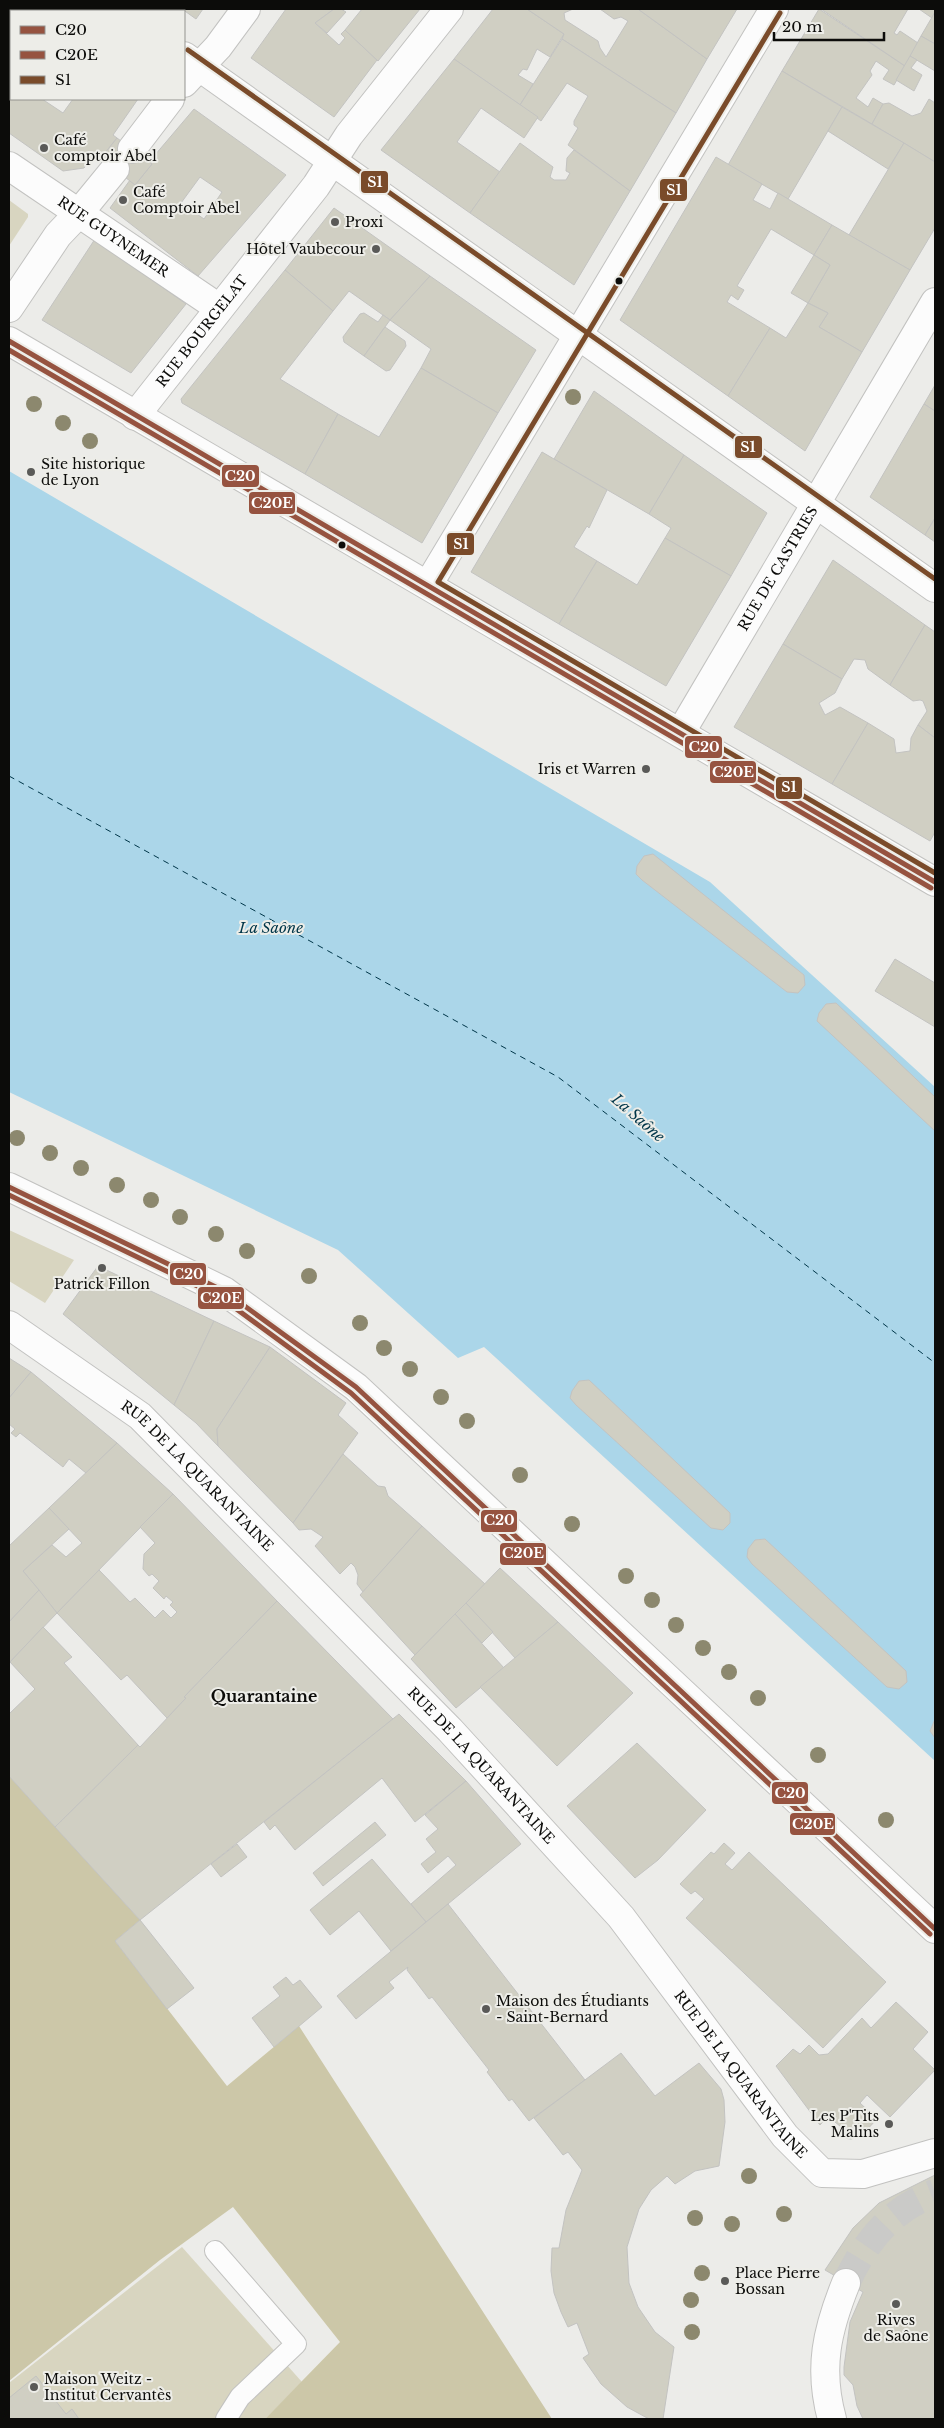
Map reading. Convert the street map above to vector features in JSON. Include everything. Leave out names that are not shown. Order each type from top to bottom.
[{"type":"main road","points":[[246,9],[218,47],[189,68],[332,162],[935,588]]},
{"type":"main road","name":"RUE BOURGELAT","points":[[135,416],[316,186],[349,135],[449,9]]},
{"type":"main road","points":[[428,585],[774,9]]},
{"type":"main road","points":[[9,308],[58,235],[79,213],[169,100]]},
{"type":"main road","name":"RUE GUYNEMER","points":[[9,166],[219,308]]},
{"type":"main road","name":"RUE DE CASTRIES","points":[[681,732],[935,302]]},
{"type":"main road","points":[[9,341],[935,882]]},
{"type":"main road","points":[[9,1188],[224,1291],[356,1387],[935,1929]]},
{"type":"main road","name":"RUE DE LA QUARANTAINE","points":[[9,1325],[140,1416],[450,1730],[622,1917],[785,2136],[822,2173],[863,2174],[935,2152]]},
{"type":"main road","points":[[832,2419],[826,2379],[826,2341],[834,2313],[846,2283]]},
{"type":"lane","points":[[215,2251],[296,2344],[240,2397],[226,2419]]},
{"type":"shaded area","points":[[9,200],[28,214],[28,217],[9,246]]},
{"type":"shaded area","points":[[9,1230],[74,1260],[45,1303],[9,1281]]},
{"type":"shaded area","points":[[9,1776],[140,1920],[115,1941],[227,2086],[299,2026],[552,2419],[265,2419],[340,2342],[233,2207],[160,2260],[9,2381]]},
{"type":"shaded area","points":[[182,2247],[302,2382],[265,2419],[9,2419],[9,2383]]},
{"type":"water","name":"La Saône","points":[[9,471],[710,882],[935,1087],[935,1761],[484,1347],[458,1358],[338,1250],[9,1092]]},
{"type":"building","points":[[9,9],[54,10],[10,10],[9,72]]},
{"type":"building","points":[[182,9],[203,9],[196,19]]},
{"type":"building","points":[[286,9],[334,9],[315,23],[339,45],[345,38],[341,34],[345,30],[377,60],[334,117],[251,58]]},
{"type":"building","points":[[334,9],[341,9],[346,12],[327,33],[315,23]]},
{"type":"building","points":[[362,9],[420,9],[378,61],[345,30]]},
{"type":"building","points":[[493,9],[527,9],[564,34],[550,57],[537,49],[527,70],[523,69],[518,75],[533,84],[520,105],[454,59]]},
{"type":"building","points":[[527,9],[573,9],[564,13],[565,20],[598,41],[606,57],[628,21],[621,17],[614,19],[600,9],[638,9],[707,59],[676,113],[562,39],[564,34]]},
{"type":"building","points":[[638,9],[737,9],[707,59]]},
{"type":"building","points":[[819,9],[905,66],[894,85],[883,79],[889,70],[876,61],[870,71],[872,75],[856,98],[868,107],[873,98],[883,104],[872,124],[782,71]]},
{"type":"building","points":[[821,9],[908,9],[894,33],[897,35],[900,31],[918,43],[905,66]]},
{"type":"building","points":[[919,9],[935,9],[935,12],[932,18]]},
{"type":"building","points":[[935,12],[935,44],[921,36]]},
{"type":"building","points":[[921,36],[935,44],[935,71],[910,56]]},
{"type":"building","points":[[562,39],[676,113],[630,191],[568,145],[578,128],[574,125],[574,121],[588,96],[567,83],[541,121],[520,105]]},
{"type":"building","points":[[910,56],[917,60],[911,68],[922,75],[914,91],[896,80]]},
{"type":"building","points":[[454,59],[538,117],[524,138],[481,108],[457,142],[500,172],[470,213],[381,150]]},
{"type":"building","points":[[782,71],[842,107],[788,199],[728,165]]},
{"type":"building","points":[[10,76],[10,100],[44,100],[63,113],[72,100],[137,100],[113,135],[117,138],[101,158],[97,154],[84,168],[63,171],[9,133]]},
{"type":"building","points":[[929,99],[935,103],[935,162],[872,124],[883,104],[889,103],[912,116],[921,113]]},
{"type":"building","points":[[842,107],[904,143],[888,169],[828,131]]},
{"type":"building","points":[[194,109],[286,175],[198,276],[110,208],[130,180],[135,185],[152,164],[149,162]],"holes":[[[200,177],[222,192],[204,219],[181,203]]]},
{"type":"building","points":[[117,138],[152,164],[135,185],[101,158]]},
{"type":"building","points":[[520,143],[553,167],[550,177],[554,180],[566,180],[570,173],[566,171],[567,158],[574,150],[630,191],[574,285],[470,213]]},
{"type":"building","points":[[904,143],[935,162],[935,228],[910,270],[849,235]]},
{"type":"building","points":[[716,157],[762,184],[753,200],[770,209],[778,193],[832,225],[814,255],[771,229],[737,286],[744,290],[738,300],[731,295],[727,302],[770,328],[728,396],[620,320]]},
{"type":"building","points":[[334,208],[430,276],[390,320],[349,291],[333,311],[285,270]]},
{"type":"building","points":[[832,225],[910,270],[862,352],[819,327],[828,313],[808,303],[830,265],[814,255]]},
{"type":"building","points":[[95,239],[186,304],[131,373],[42,320]]},
{"type":"building","points":[[814,255],[830,265],[808,303],[791,293]]},
{"type":"building","points":[[285,270],[333,311],[280,379],[338,414],[305,474],[182,403],[181,399]]},
{"type":"building","points":[[430,276],[536,350],[498,413],[421,368],[431,349],[390,320]]},
{"type":"building","points":[[808,303],[828,313],[819,327],[862,352],[805,451],[728,396],[770,328],[786,338]]},
{"type":"building","points":[[364,313],[378,322],[383,315],[390,320],[364,356],[344,342],[343,337],[360,314]]},
{"type":"building","points":[[385,327],[405,341],[406,346],[390,370],[386,371],[364,356]]},
{"type":"building","points":[[421,368],[498,413],[422,543],[305,474],[338,414],[379,437]]},
{"type":"building","points":[[935,385],[935,411],[924,404]]},
{"type":"building","points":[[594,391],[684,455],[649,514],[554,459]]},
{"type":"building","points":[[924,404],[935,411],[935,518],[925,535],[870,497]]},
{"type":"building","points":[[542,452],[607,490],[589,528],[587,526],[574,547],[597,561],[559,624],[471,572]]},
{"type":"building","points":[[684,455],[767,513],[731,576],[665,538],[671,528],[649,514]]},
{"type":"building","points":[[935,518],[935,542],[925,535]]},
{"type":"building","points":[[665,538],[731,576],[666,686],[559,624],[597,561],[637,585]]},
{"type":"building","points":[[833,560],[925,625],[890,685],[868,669],[865,660],[854,659],[842,679],[783,644]]},
{"type":"building","points":[[925,625],[935,632],[935,738],[918,725],[927,711],[923,701],[913,701],[890,685]]},
{"type":"building","points":[[783,644],[842,679],[835,693],[819,703],[825,715],[840,707],[868,723],[832,784],[734,727]]},
{"type":"building","points":[[868,723],[894,739],[896,753],[910,751],[911,738],[918,725],[935,738],[935,832],[930,841],[832,784]]},
{"type":"building","points":[[653,854],[804,975],[805,985],[798,993],[787,992],[642,880],[636,874],[637,866],[644,856]]},
{"type":"building","points":[[895,959],[935,983],[935,1027],[875,991]]},
{"type":"building","points":[[836,1003],[935,1097],[935,1131],[817,1021],[819,1013],[826,1004]]},
{"type":"building","points":[[98,1266],[214,1321],[174,1405],[63,1314]]},
{"type":"building","points":[[214,1321],[270,1347],[217,1429],[218,1446],[196,1423],[174,1405]]},
{"type":"building","points":[[270,1347],[346,1403],[338,1415],[358,1433],[293,1523],[218,1446],[217,1429]]},
{"type":"building","points":[[9,1358],[31,1372],[9,1398]]},
{"type":"building","points":[[31,1372],[117,1443],[86,1473],[69,1459],[63,1467],[20,1433],[16,1437],[11,1433],[15,1429],[9,1424],[9,1398]]},
{"type":"building","points":[[589,1380],[730,1513],[730,1523],[723,1530],[711,1528],[576,1405],[570,1398],[572,1391],[579,1381]]},
{"type":"building","points":[[117,1443],[173,1494],[57,1613],[23,1571],[52,1545],[66,1557],[82,1543],[49,1508]]},
{"type":"building","points":[[343,1454],[378,1486],[385,1487],[388,1496],[422,1526],[363,1592],[357,1584],[358,1575],[351,1563],[340,1574],[315,1546],[323,1537],[311,1529],[299,1530],[293,1523]]},
{"type":"building","points":[[173,1494],[277,1601],[184,1697],[186,1698],[167,1718],[127,1675],[121,1680],[57,1613],[99,1570],[130,1602],[135,1598],[155,1618],[163,1610],[171,1618],[177,1612],[170,1605],[173,1602],[166,1596],[164,1599],[153,1588],[159,1581],[152,1574],[149,1576],[143,1569],[144,1554],[155,1543],[140,1527]]},
{"type":"building","points":[[49,1508],[69,1529],[23,1571],[39,1590],[9,1622],[9,1546]]},
{"type":"building","points":[[422,1526],[485,1584],[415,1655],[360,1595]]},
{"type":"building","points":[[765,1539],[906,1671],[907,1682],[899,1689],[887,1687],[752,1564],[747,1557],[748,1549],[755,1540]]},
{"type":"building","points":[[500,1568],[558,1622],[515,1658],[466,1603]]},
{"type":"building","points":[[39,1590],[57,1613],[9,1663],[9,1622]]},
{"type":"building","points":[[277,1601],[393,1719],[140,1920],[55,1827],[138,1745],[140,1747],[186,1698],[184,1697]]},
{"type":"building","points":[[466,1603],[493,1632],[482,1643],[455,1614]]},
{"type":"building","points":[[455,1614],[504,1668],[456,1708],[411,1659]]},
{"type":"building","points":[[558,1622],[633,1693],[557,1766],[480,1687]]},
{"type":"building","points":[[43,1627],[72,1657],[64,1663],[138,1745],[55,1827],[9,1776],[9,1714],[35,1689],[10,1662]]},
{"type":"building","points":[[399,1714],[466,1781],[415,1822],[382,1778],[295,1850],[275,1825],[270,1830],[264,1822]]},
{"type":"building","points":[[935,1719],[935,1738],[930,1731]]},
{"type":"building","points":[[637,1743],[706,1810],[658,1860],[635,1878],[567,1806]]},
{"type":"building","points":[[466,1781],[521,1844],[426,1922],[411,1904],[456,1865],[448,1856],[428,1873],[421,1864],[436,1852],[426,1839],[438,1829],[425,1815]]},
{"type":"building","points":[[375,1822],[386,1835],[323,1886],[313,1873]]},
{"type":"building","points":[[724,1843],[735,1853],[725,1864],[732,1870],[749,1852],[886,1982],[823,2048],[686,1918],[704,1899],[695,1891],[691,1894],[680,1884],[711,1852],[714,1854]]},
{"type":"building","points":[[237,1844],[247,1857],[221,1877],[211,1864]]},
{"type":"building","points":[[372,1859],[426,1922],[391,1951],[359,1911],[330,1935],[310,1910]]},
{"type":"building","name":"Maison des Étudiants - Saint-Bernard","points":[[448,1904],[585,2080],[529,2121],[512,2099],[509,2101],[487,2072],[489,2070],[432,1997],[429,1999],[407,1970],[408,1967],[389,1982],[394,1988],[356,2019],[337,1996]]},
{"type":"building","points":[[140,1920],[194,1988],[167,2009],[115,1941]]},
{"type":"building","points":[[286,1977],[293,1985],[300,1980],[322,2007],[274,2047],[252,2018],[280,1996],[273,1987]]},
{"type":"building","points":[[896,2002],[928,2032],[913,2049],[935,2070],[890,2117],[867,2095],[860,2103],[877,2119],[861,2136],[851,2139],[843,2138],[837,2134],[842,2130],[841,2127],[828,2116],[820,2125],[776,2066],[793,2049],[800,2054],[809,2045],[819,2055],[828,2054],[862,2018],[871,2028]]},
{"type":"building","points":[[621,2053],[655,2096],[699,2063],[721,2089],[724,2100],[725,2122],[719,2166],[695,2171],[675,2184],[667,2176],[651,2190],[639,2209],[627,2247],[629,2283],[638,2307],[655,2332],[674,2347],[663,2419],[649,2419],[627,2407],[601,2384],[583,2358],[589,2354],[577,2323],[568,2327],[561,2312],[554,2293],[551,2271],[552,2248],[559,2248],[566,2210],[582,2170],[568,2152],[563,2155],[534,2118]]},
{"type":"building","name":"Rives de Saône","points":[[935,2175],[935,2419],[863,2419],[857,2406],[853,2385],[844,2375],[844,2367],[850,2322],[863,2292],[825,2270],[853,2228],[879,2203]]},
{"type":"building","name":"Maison Weitz - Institut Cervantès","points":[[36,2376],[66,2414],[72,2409],[79,2419],[9,2419],[9,2398]]},
{"type":"ferry route","points":[[9,776],[558,1077],[935,1363]]},
{"type":"tunnel","points":[[846,2283],[862,2253],[881,2228],[905,2208],[935,2193]]},
{"type":"transit line","name":"S1","points":[[780,13],[438,582],[935,873]]},
{"type":"transit line","name":"S1","points":[[188,50],[935,579]]},
{"type":"transit line","name":"C20","points":[[9,341],[935,882]]},
{"type":"transit line","name":"C20E","points":[[9,350],[931,888]]},
{"type":"transit line","name":"C20","points":[[9,1187],[224,1291],[356,1387],[935,1929]]},
{"type":"transit line","name":"C20E","points":[[9,1195],[220,1297],[351,1393],[930,1934]]},
{"type":"place","name":"Café comptoir Abel","points":[[44,148]]},
{"type":"place","name":"Café Comptoir Abel","points":[[123,200]]},
{"type":"place","name":"Proxi","points":[[335,222]]},
{"type":"place","name":"Hôtel Vaubecour","points":[[376,249]]},
{"type":"place","name":"Site historique de Lyon","points":[[31,472]]},
{"type":"place","name":"Iris et Warren","points":[[646,769]]},
{"type":"place","name":"Patrick Fillon","points":[[102,1268]]},
{"type":"place","name":"Maison des Étudiants - Saint-Bernard","points":[[486,2009]]},
{"type":"place","name":"Les P'Tits Malins","points":[[889,2124]]},
{"type":"place","name":"Place Pierre Bossan","points":[[725,2281]]},
{"type":"place","name":"Rives de Saône","points":[[896,2304]]},
{"type":"place","name":"Maison Weitz - Institut Cervantès","points":[[34,2387]]},
{"type":"district","name":"Quarantaine","points":[[264,1696]]}]
